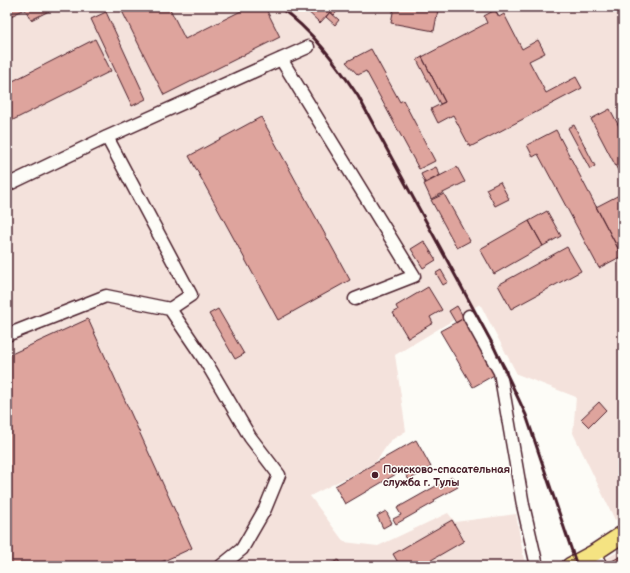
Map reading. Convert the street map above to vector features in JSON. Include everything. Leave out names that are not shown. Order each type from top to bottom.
[{"type":"main road","points":[[570,566],[597,560],[623,534]]},
{"type":"lane","points":[[7,185],[107,136],[308,47]]},
{"type":"lane","points":[[281,59],[414,276],[355,299]]},
{"type":"lane","points":[[107,136],[191,295],[170,309]]},
{"type":"lane","points":[[7,335],[106,296],[170,309],[206,362],[250,437],[279,475],[265,509],[242,549],[221,566]]},
{"type":"lane","points":[[469,316],[500,372],[510,424],[518,505],[537,566]]},
{"type":"shaded area","points":[[7,7],[623,7],[623,515],[615,520],[573,433],[576,397],[517,374],[480,304],[395,355],[406,431],[390,441],[375,463],[310,496],[344,542],[378,546],[448,513],[455,522],[516,514],[525,566],[7,566]]},
{"type":"shaded area","points":[[623,549],[623,566],[604,566],[601,561]]},
{"type":"building","points":[[7,7],[57,7],[31,20],[25,9],[7,18]]},
{"type":"building","points":[[120,7],[169,7],[185,39],[249,7],[265,7],[280,37],[164,95]]},
{"type":"building","points":[[303,7],[341,7],[334,15],[330,12],[320,23]]},
{"type":"building","points":[[394,7],[424,7],[438,10],[434,31],[391,23]]},
{"type":"building","points":[[495,10],[499,17],[504,14],[522,49],[538,40],[545,53],[529,61],[546,93],[576,77],[582,88],[470,147],[453,115],[438,123],[431,109],[445,102],[422,57],[487,23],[484,16]]},
{"type":"building","points":[[106,12],[146,99],[132,106],[91,19]]},
{"type":"building","points":[[330,12],[339,20],[335,25],[326,17]]},
{"type":"building","points":[[95,39],[111,71],[7,123],[7,84]]},
{"type":"building","points":[[371,49],[400,102],[403,100],[435,161],[419,169],[366,71],[358,75],[346,62]]},
{"type":"building","points":[[422,57],[445,102],[440,104],[417,60]]},
{"type":"building","points":[[610,109],[623,134],[623,180],[591,119]]},
{"type":"building","points":[[261,117],[350,280],[278,320],[189,156]]},
{"type":"building","points":[[574,125],[595,166],[590,169],[568,128]]},
{"type":"building","points":[[556,130],[622,256],[599,268],[538,154],[533,157],[527,145]]},
{"type":"building","points":[[436,167],[440,175],[425,183],[421,174]]},
{"type":"building","points":[[457,167],[465,182],[431,199],[424,184]]},
{"type":"building","points":[[500,182],[509,199],[495,206],[486,189]]},
{"type":"building","points":[[623,193],[623,255],[622,256],[596,207]]},
{"type":"building","points":[[444,194],[470,241],[457,248],[431,200]]},
{"type":"building","points":[[547,211],[561,236],[543,246],[529,221]]},
{"type":"building","points":[[529,221],[543,246],[494,274],[480,249]]},
{"type":"building","points":[[424,241],[436,260],[423,268],[411,249]]},
{"type":"building","points":[[567,247],[581,271],[511,309],[498,285]]},
{"type":"building","points":[[441,270],[448,282],[443,285],[436,273]]},
{"type":"building","points":[[428,287],[442,310],[430,317],[433,323],[408,338],[393,313],[398,310],[396,306]]},
{"type":"building","points":[[457,306],[464,318],[456,323],[449,311]]},
{"type":"building","points":[[218,309],[244,354],[235,359],[209,314]]},
{"type":"building","points":[[464,318],[496,374],[473,387],[440,331]]},
{"type":"building","points":[[88,319],[192,548],[153,566],[7,566],[7,356]]},
{"type":"building","points":[[599,402],[606,410],[589,427],[581,419]]},
{"type":"building","name":"Поисково-спасательная служба г. Тулы","points":[[416,440],[431,467],[409,480],[403,470],[345,504],[335,486]]},
{"type":"building","points":[[452,477],[458,487],[396,524],[393,519],[401,515],[397,508]]},
{"type":"building","points":[[386,511],[392,523],[383,528],[377,516]]},
{"type":"building","points":[[452,520],[464,541],[421,566],[400,566],[393,554]]},
{"type":"building","points":[[623,555],[623,566],[612,566],[610,562]]},
{"type":"building","points":[[338,560],[342,566],[327,566]]},
{"type":"railway","points":[[279,7],[302,26],[323,48],[358,96],[493,345],[526,415],[577,566]]},
{"type":"place","name":"Поисково-спасательная служба г. Тулы","points":[[375,475]]}]
